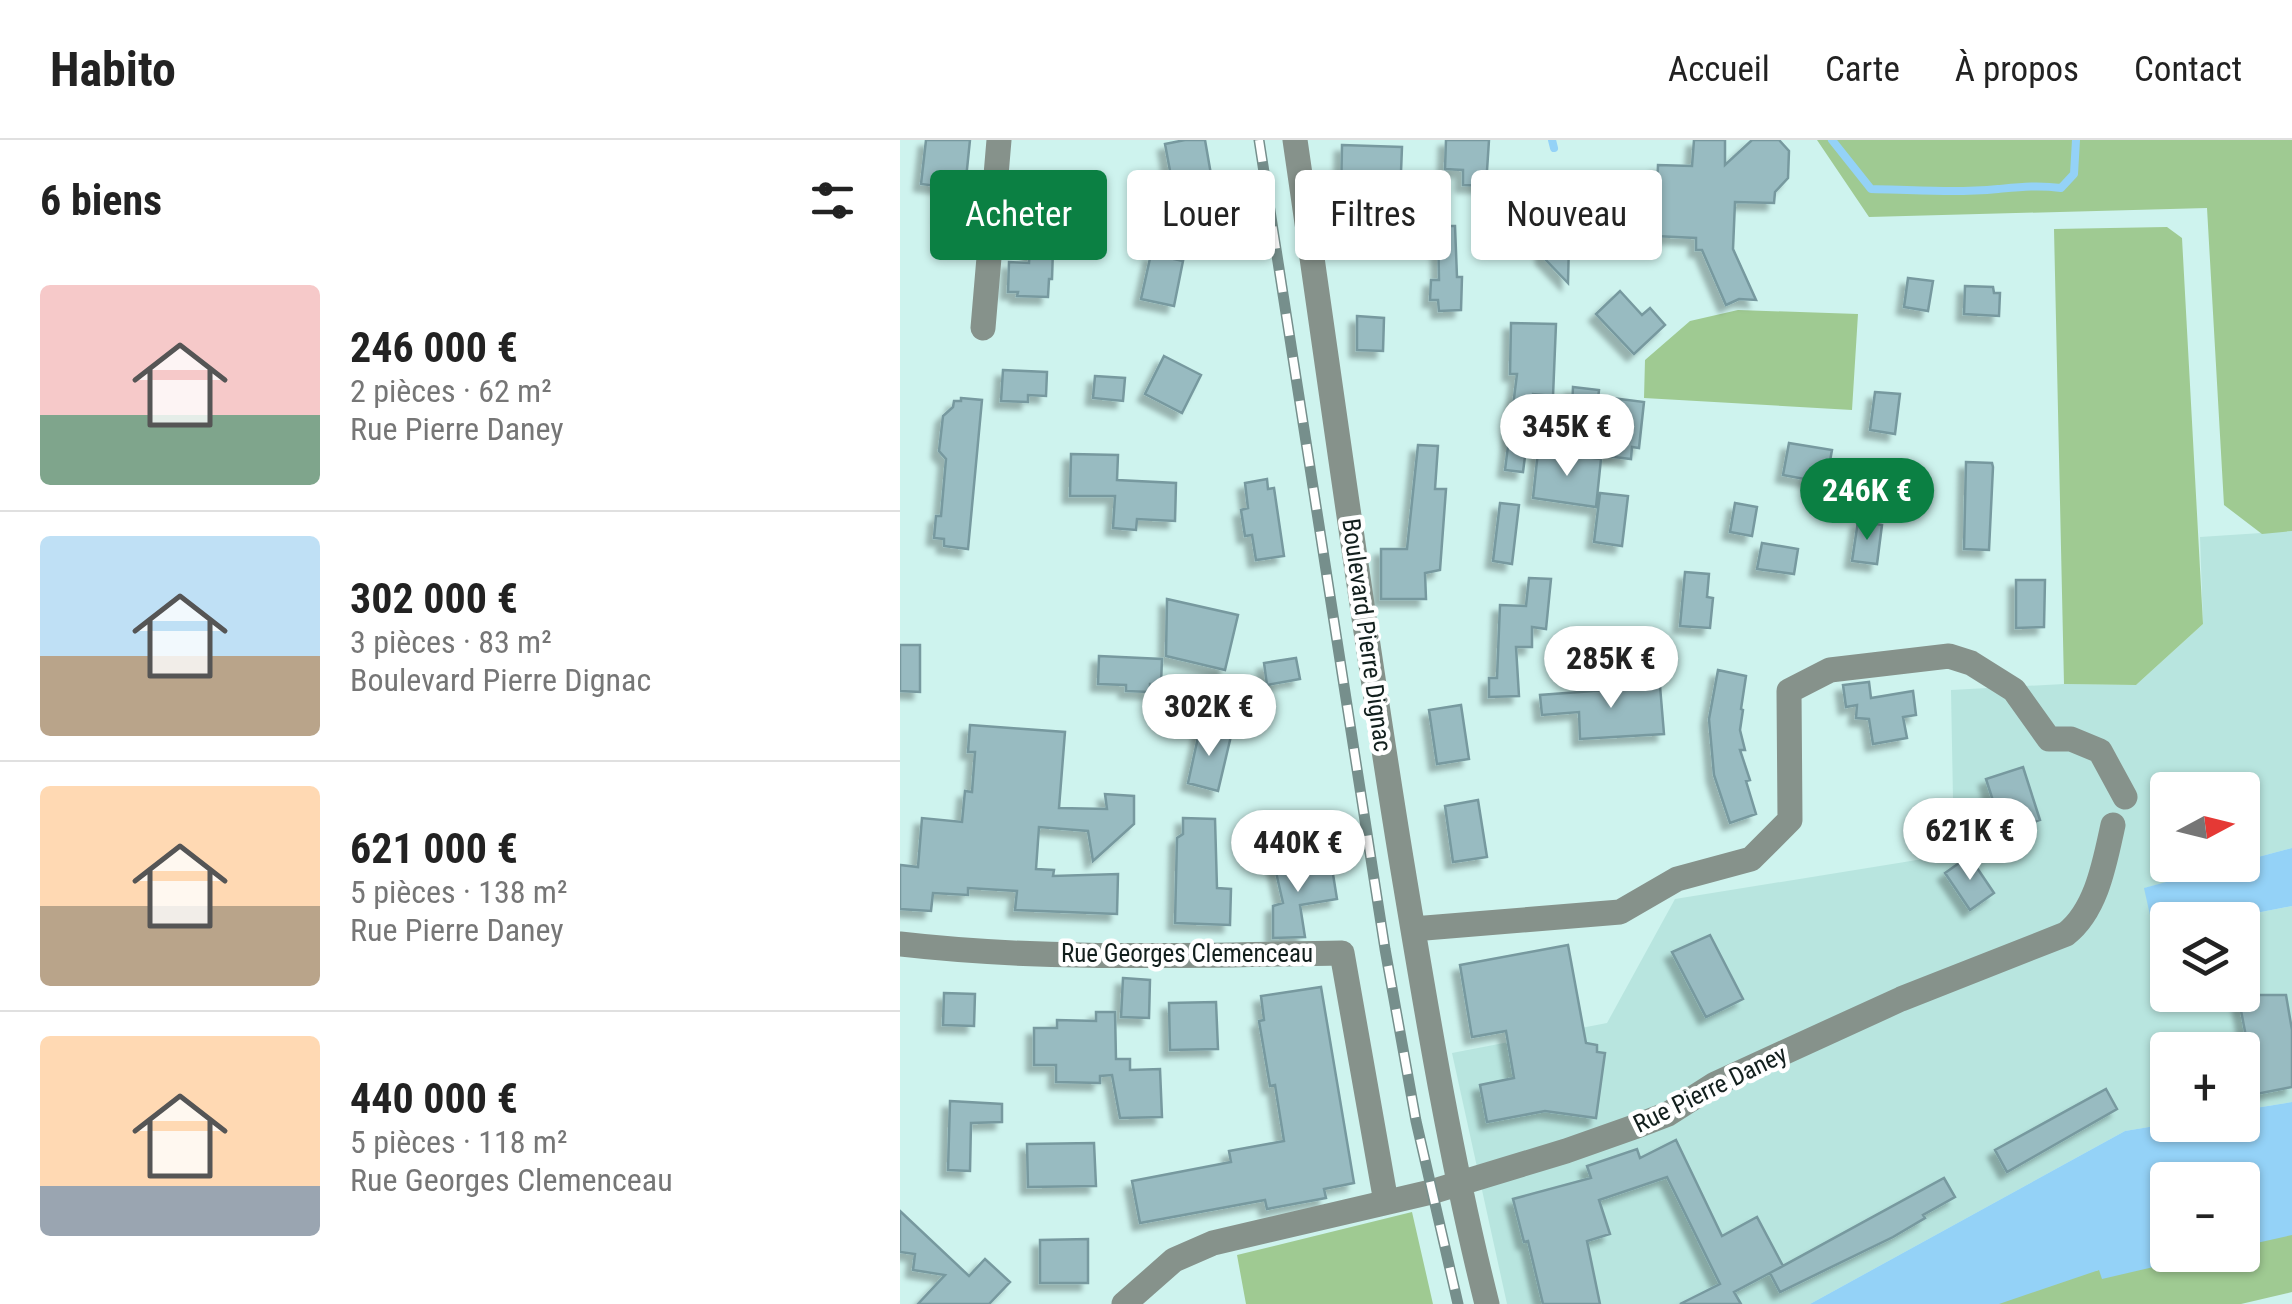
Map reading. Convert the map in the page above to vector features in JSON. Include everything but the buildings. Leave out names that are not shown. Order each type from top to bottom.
[{"type":"street","points":[[983,328],[999,140]]},
{"type":"street","name":"Boulevard Pierre Dignac","points":[[1295,140],[1371,671],[1413,928],[1458,1184],[1487,1304]]},
{"type":"street","points":[[1413,928],[1620,912],[1677,878],[1751,860],[1790,820],[1789,690],[1830,670],[1949,656],[1970,663],[2014,690],[2049,738],[2071,739],[2100,751],[2124,797]]},
{"type":"street","name":"Rue Pierre Daney","points":[[1124,1304],[1174,1260],[1213,1243],[1458,1184],[1566,1151],[1668,1114],[1715,1084],[1901,999],[2066,934],[2075,928],[2090,905],[2113,825]]},
{"type":"street","name":"Rue Georges Clemenceau","points":[[900,944],[957,950],[1139,956],[1342,953],[1386,1202]]},
{"type":"shaded area","points":[[2292,531],[2292,848],[2260,856],[2260,772],[2150,772],[2150,882],[2167,882],[2145,888],[2152,902],[2150,1012],[2260,1012],[2260,912],[2292,906],[2292,1102],[2260,1107],[2260,1032],[2150,1032],[2150,1127],[2125,1131],[1810,1304],[1507,1304],[1452,1053],[1607,1023],[1675,899],[1954,854],[1951,690],[2136,685],[2203,624],[2200,537]]},
{"type":"green space","points":[[1817,140],[2292,140],[2292,531],[2262,534],[2224,505],[2207,208],[1869,217]]},
{"type":"green space","points":[[2167,227],[2182,238],[2203,624],[2136,685],[2064,684],[2054,229]]},
{"type":"green space","points":[[1738,310],[1858,314],[1852,410],[1644,398],[1645,360],[1690,321]]},
{"type":"green space","points":[[2292,1176],[2292,1292],[2241,1304],[1942,1304],[2150,1259],[2150,1272],[2260,1272],[2260,1183]]},
{"type":"green space","points":[[1412,1212],[1433,1304],[1246,1304],[1237,1255]]},
{"type":"water","points":[[2292,848],[2292,906],[2260,912],[2260,902],[2150,902],[2150,915],[2144,888],[2166,882],[2260,882],[2260,856]]},
{"type":"water","points":[[2292,1102],[2292,1235],[2260,1242],[2260,1162],[2150,1162],[2150,1268],[2102,1279],[2099,1270],[1999,1304],[1810,1304],[2125,1131],[2150,1127],[2150,1142],[2260,1142],[2260,1107]]},
{"type":"waterway","points":[[1552,140],[1554,148]]},
{"type":"waterway","points":[[1832,140],[1871,189],[1950,191],[2061,188],[2074,174],[2076,140]]},
{"type":"railway","points":[[1259,140],[1385,949],[1416,1121],[1458,1304]]}]
